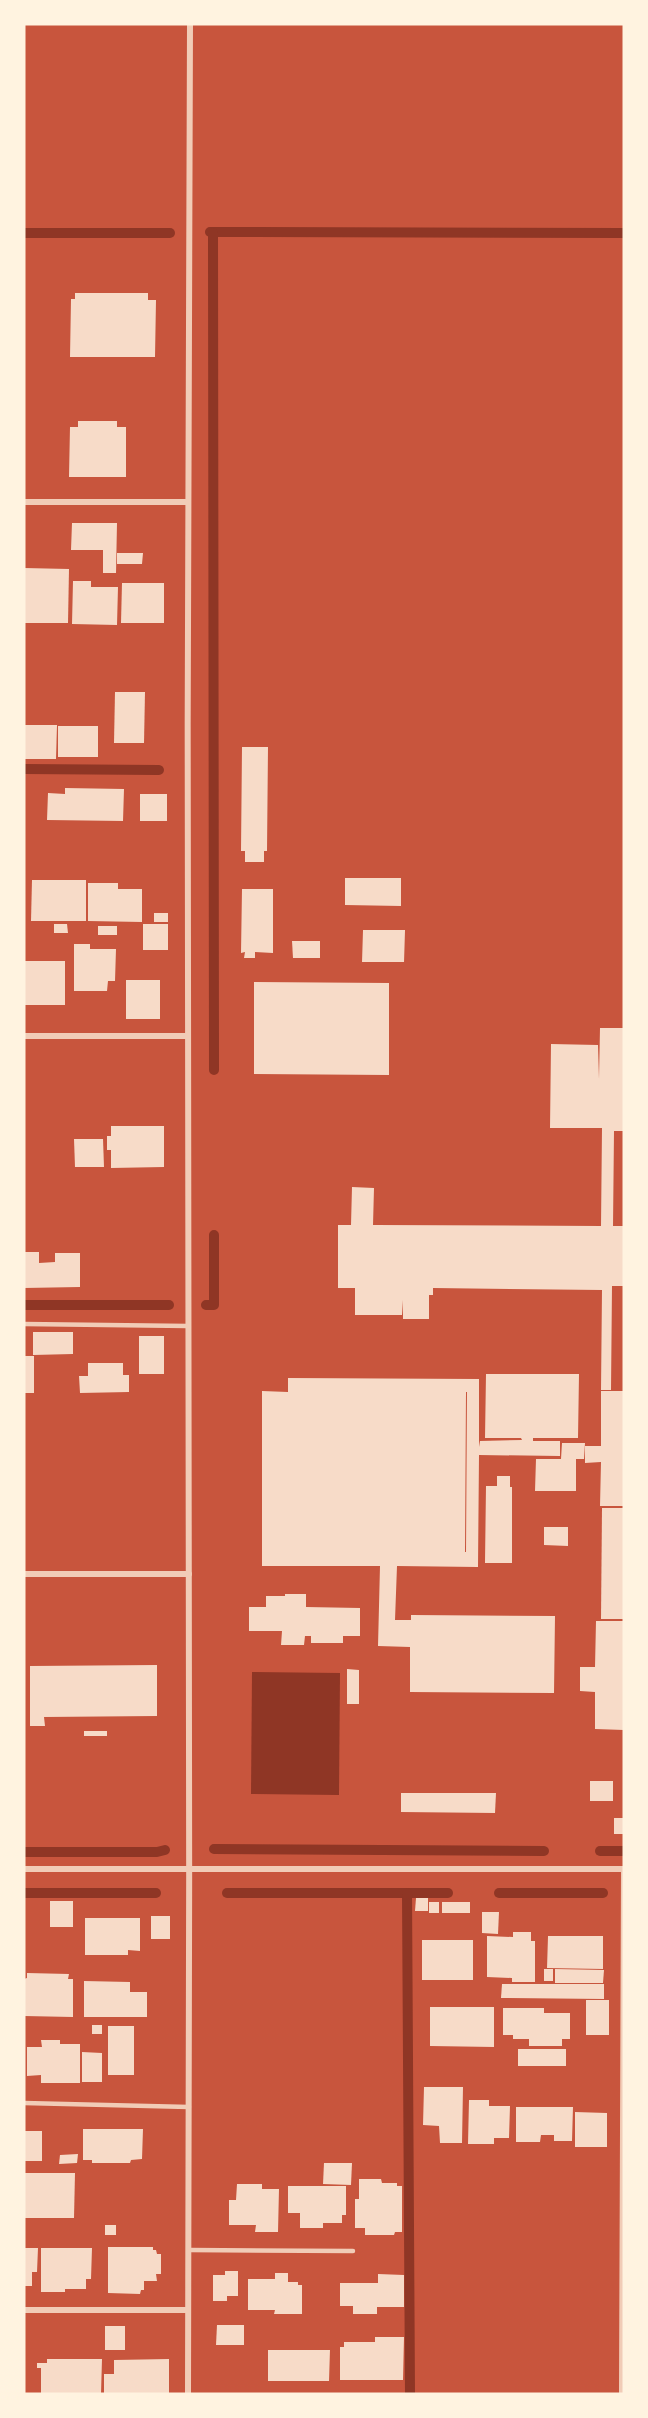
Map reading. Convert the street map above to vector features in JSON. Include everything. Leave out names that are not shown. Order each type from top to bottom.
[{"type":"street","points":[[188,2394],[191,1868],[186,502],[190,24]]},
{"type":"street","points":[[24,502],[186,502]]},
{"type":"street","points":[[24,1036],[187,1036]]},
{"type":"street","points":[[24,1574],[189,1574]]},
{"type":"street","points":[[24,1869],[624,1869],[622,2394]]},
{"type":"street","points":[[24,2310],[188,2310]]},
{"type":"lane","points":[[24,1324],[188,1326]]},
{"type":"lane","points":[[24,2103],[189,2107]]},
{"type":"lane","points":[[189,2250],[353,2251]]},
{"type":"shaded area","points":[[252,1672],[340,1673],[339,1795],[251,1794]]},
{"type":"building","points":[[75,293],[148,293],[148,300],[156,300],[155,357],[70,357],[71,299],[75,299]]},
{"type":"building","points":[[78,421],[117,421],[117,427],[126,427],[126,477],[69,477],[70,427],[78,427]]},
{"type":"building","points":[[72,523],[117,523],[116,573],[103,573],[103,550],[71,550]]},
{"type":"building","points":[[117,553],[143,553],[142,564],[117,564]]},
{"type":"building","points":[[24,568],[69,569],[68,623],[24,623]]},
{"type":"building","points":[[73,581],[91,581],[91,587],[118,587],[117,625],[72,624]]},
{"type":"building","points":[[122,583],[164,583],[164,623],[121,623]]},
{"type":"building","points":[[115,692],[145,692],[144,743],[114,743]]},
{"type":"building","points":[[24,725],[57,725],[56,759],[24,759]]},
{"type":"building","points":[[58,726],[98,726],[98,757],[58,757]]},
{"type":"building","points":[[242,747],[268,747],[267,851],[264,851],[264,862],[245,862],[245,851],[241,851]]},
{"type":"building","points":[[65,788],[124,789],[123,821],[47,820],[48,793],[65,794]]},
{"type":"building","points":[[140,794],[167,794],[167,821],[140,821]]},
{"type":"building","points":[[345,878],[401,878],[401,906],[345,905]]},
{"type":"building","points":[[32,880],[86,880],[86,921],[31,921]]},
{"type":"building","points":[[88,883],[118,883],[118,889],[142,889],[142,922],[88,921]]},
{"type":"building","points":[[242,889],[273,889],[273,953],[255,952],[255,958],[244,958],[245,952],[241,953]]},
{"type":"building","points":[[154,913],[168,913],[168,922],[154,922]]},
{"type":"building","points":[[54,924],[67,924],[68,933],[54,933]]},
{"type":"building","points":[[143,924],[168,924],[168,950],[143,950]]},
{"type":"building","points":[[98,926],[117,926],[117,935],[98,935]]},
{"type":"building","points":[[363,930],[405,930],[404,962],[362,962]]},
{"type":"building","points":[[292,941],[320,941],[320,958],[293,958]]},
{"type":"building","points":[[74,944],[90,944],[90,949],[116,949],[115,981],[108,981],[107,991],[74,991]]},
{"type":"building","points":[[24,961],[65,961],[65,1005],[24,1005]]},
{"type":"building","points":[[126,980],[160,980],[160,1019],[126,1019]]},
{"type":"building","points":[[254,982],[389,983],[389,1075],[254,1074]]},
{"type":"building","points":[[600,1028],[624,1028],[624,1131],[614,1131],[613,1226],[624,1226],[624,1286],[612,1286],[611,1390],[601,1390],[602,1290],[433,1288],[433,1295],[429,1295],[429,1319],[403,1319],[403,1300],[402,1315],[355,1315],[355,1288],[338,1288],[338,1225],[351,1225],[352,1187],[374,1188],[373,1225],[601,1226],[602,1128],[550,1128],[551,1044],[598,1045],[599,1079]]},
{"type":"building","points":[[111,1126],[164,1126],[164,1167],[111,1168],[111,1150],[107,1150],[107,1136],[111,1136]]},
{"type":"building","points":[[74,1139],[103,1139],[104,1167],[75,1167]]},
{"type":"building","points":[[24,1252],[39,1252],[39,1263],[55,1262],[55,1253],[80,1253],[80,1287],[24,1288]]},
{"type":"building","points":[[33,1332],[73,1332],[73,1354],[33,1355]]},
{"type":"building","points":[[139,1336],[164,1336],[164,1374],[139,1374]]},
{"type":"building","points":[[24,1356],[34,1356],[34,1393],[24,1393]]},
{"type":"building","points":[[88,1363],[123,1363],[123,1375],[129,1375],[129,1392],[80,1393],[79,1376],[88,1376]]},
{"type":"building","points":[[486,1374],[579,1374],[578,1438],[533,1438],[533,1441],[560,1441],[560,1456],[479,1455],[478,1567],[397,1566],[395,1620],[411,1620],[411,1615],[555,1616],[554,1693],[410,1692],[410,1647],[378,1646],[380,1566],[262,1566],[262,1391],[288,1392],[288,1378],[479,1379],[479,1447],[480,1441],[522,1440],[521,1438],[485,1438]],"holes":[[[466,1392],[466,1552],[465,1552]]]},
{"type":"building","points":[[601,1391],[624,1391],[624,1506],[600,1506],[601,1462],[585,1463],[585,1446],[601,1446]]},
{"type":"building","points":[[562,1443],[585,1443],[584,1459],[576,1459],[576,1491],[535,1491],[536,1459],[561,1459]]},
{"type":"building","points":[[497,1476],[510,1476],[510,1487],[512,1487],[512,1563],[485,1563],[486,1486],[497,1486]]},
{"type":"building","points":[[602,1508],[624,1508],[623,1619],[601,1619]]},
{"type":"building","points":[[544,1527],[568,1527],[568,1546],[544,1545]]},
{"type":"building","points":[[285,1594],[306,1594],[306,1607],[360,1608],[360,1636],[343,1636],[343,1643],[311,1643],[311,1636],[305,1636],[304,1645],[281,1645],[282,1631],[249,1631],[249,1607],[266,1607],[266,1596],[285,1596]]},
{"type":"building","points":[[596,1621],[624,1621],[624,1730],[595,1729],[595,1692],[580,1691],[580,1667],[595,1667]]},
{"type":"building","points":[[157,1665],[157,1716],[44,1717],[45,1726],[30,1726],[30,1666]]},
{"type":"building","points":[[347,1669],[359,1670],[359,1704],[347,1704]]},
{"type":"building","points":[[84,1731],[107,1731],[107,1736],[84,1736]]},
{"type":"building","points":[[590,1781],[613,1781],[613,1801],[590,1801]]},
{"type":"building","points":[[401,1793],[496,1793],[495,1813],[401,1812]]},
{"type":"building","points":[[614,1818],[624,1818],[624,1834],[614,1834]]},
{"type":"building","points":[[416,1898],[428,1898],[428,1911],[415,1911]]},
{"type":"building","points":[[50,1901],[73,1901],[73,1927],[50,1927]]},
{"type":"building","points":[[429,1902],[439,1902],[439,1913],[429,1913]]},
{"type":"building","points":[[442,1902],[470,1902],[470,1913],[442,1913]]},
{"type":"building","points":[[482,1912],[499,1912],[498,1934],[482,1933]]},
{"type":"building","points":[[151,1916],[170,1916],[170,1939],[151,1939]]},
{"type":"building","points":[[85,1918],[140,1918],[140,1951],[128,1950],[128,1955],[85,1955]]},
{"type":"building","points":[[513,1932],[531,1932],[531,1941],[535,1941],[535,1982],[512,1982],[512,1978],[487,1977],[487,1936],[513,1937]]},
{"type":"building","points":[[548,1936],[603,1936],[603,1969],[547,1968]]},
{"type":"building","points":[[422,1940],[473,1940],[473,1980],[422,1980]]},
{"type":"building","points":[[544,1969],[553,1969],[553,1981],[544,1981]]},
{"type":"building","points":[[555,1969],[604,1970],[603,1983],[555,1983]]},
{"type":"building","points":[[27,1973],[69,1974],[68,1979],[73,1979],[73,2017],[24,2016],[24,1979],[27,1978]]},
{"type":"building","points":[[84,1981],[130,1982],[130,1992],[147,1992],[147,2017],[84,2017]]},
{"type":"building","points":[[502,1984],[604,1984],[604,1999],[501,1998]]},
{"type":"building","points":[[586,2000],[609,2000],[609,2035],[586,2035]]},
{"type":"building","points":[[430,2007],[494,2007],[494,2047],[430,2046]]},
{"type":"building","points":[[503,2008],[544,2008],[544,2013],[570,2013],[570,2039],[562,2039],[562,2046],[529,2046],[529,2039],[513,2039],[513,2035],[503,2035]]},
{"type":"building","points":[[92,2025],[102,2025],[102,2034],[92,2034]]},
{"type":"building","points":[[108,2026],[134,2026],[134,2075],[108,2075]]},
{"type":"building","points":[[41,2040],[60,2040],[60,2044],[80,2044],[80,2083],[41,2083],[41,2075],[27,2076],[27,2047],[42,2047]]},
{"type":"building","points":[[518,2049],[566,2049],[566,2066],[518,2066]]},
{"type":"building","points":[[82,2052],[102,2053],[102,2082],[82,2082]]},
{"type":"building","points":[[424,2087],[463,2087],[462,2143],[440,2143],[439,2126],[423,2125]]},
{"type":"building","points":[[469,2100],[489,2100],[489,2106],[510,2106],[509,2138],[494,2138],[494,2144],[468,2144]]},
{"type":"building","points":[[516,2107],[573,2107],[572,2141],[554,2141],[554,2135],[541,2135],[540,2142],[516,2142]]},
{"type":"building","points":[[575,2112],[607,2113],[607,2147],[575,2147]]},
{"type":"building","points":[[83,2129],[143,2129],[142,2159],[131,2160],[130,2163],[92,2163],[92,2160],[83,2160]]},
{"type":"building","points":[[24,2131],[42,2131],[42,2161],[24,2161]]},
{"type":"building","points":[[78,2154],[77,2163],[59,2164],[60,2155]]},
{"type":"building","points":[[324,2163],[352,2163],[351,2185],[323,2184]]},
{"type":"building","points":[[24,2173],[75,2173],[74,2218],[24,2218]]},
{"type":"building","points":[[359,2179],[381,2179],[382,2183],[397,2183],[397,2186],[402,2186],[402,2232],[395,2232],[394,2235],[365,2235],[365,2228],[355,2228],[355,2199],[359,2199]]},
{"type":"building","points":[[237,2184],[262,2184],[262,2189],[279,2189],[278,2232],[255,2232],[256,2225],[229,2225],[229,2200],[236,2200]]},
{"type":"building","points":[[288,2186],[346,2186],[346,2215],[342,2215],[342,2223],[323,2223],[323,2228],[300,2228],[300,2213],[288,2213]]},
{"type":"building","points":[[105,2225],[116,2225],[116,2235],[105,2235]]},
{"type":"building","points":[[108,2247],[153,2247],[157,2254],[161,2254],[161,2274],[156,2274],[157,2281],[144,2281],[144,2290],[141,2290],[140,2294],[108,2293]]},
{"type":"building","points":[[24,2248],[38,2248],[37,2272],[32,2272],[32,2286],[24,2286]]},
{"type":"building","points":[[41,2248],[92,2248],[91,2279],[86,2279],[86,2289],[41,2292]]},
{"type":"building","points":[[225,2271],[238,2271],[238,2296],[227,2296],[227,2301],[213,2301],[213,2275],[225,2275]]},
{"type":"building","points":[[275,2273],[288,2273],[288,2282],[298,2282],[298,2285],[302,2285],[302,2314],[274,2314],[275,2310],[248,2310],[248,2279],[275,2279]]},
{"type":"building","points":[[378,2274],[404,2275],[404,2307],[377,2307],[377,2314],[353,2314],[353,2306],[340,2306],[340,2283],[378,2283]]},
{"type":"building","points":[[217,2325],[244,2325],[244,2345],[216,2345]]},
{"type":"building","points":[[105,2326],[125,2326],[125,2350],[105,2350]]},
{"type":"building","points":[[375,2337],[404,2337],[403,2380],[340,2380],[340,2347],[344,2347],[344,2342],[375,2342]]},
{"type":"building","points":[[268,2350],[330,2350],[329,2381],[268,2381]]},
{"type":"building","points":[[47,2359],[102,2359],[101,2394],[41,2394],[41,2368],[37,2368],[37,2363],[47,2363]]},
{"type":"building","points":[[169,2359],[169,2394],[104,2394],[104,2374],[114,2374],[114,2360]]},
{"type":"waterway","points":[[210,232],[624,233]]},
{"type":"waterway","points":[[24,233],[170,233]]},
{"type":"waterway","points":[[213,233],[214,1070]]},
{"type":"waterway","points":[[24,769],[159,770]]},
{"type":"waterway","points":[[206,1305],[214,1305],[214,1235]]},
{"type":"waterway","points":[[24,1305],[169,1305]]},
{"type":"waterway","points":[[214,1849],[544,1851]]},
{"type":"waterway","points":[[24,1852],[157,1852],[165,1850]]},
{"type":"waterway","points":[[600,1851],[624,1851]]},
{"type":"waterway","points":[[24,1893],[156,1893]]},
{"type":"waterway","points":[[227,1893],[448,1893]]},
{"type":"waterway","points":[[407,1893],[410,2394]]},
{"type":"waterway","points":[[499,1893],[603,1893]]}]
